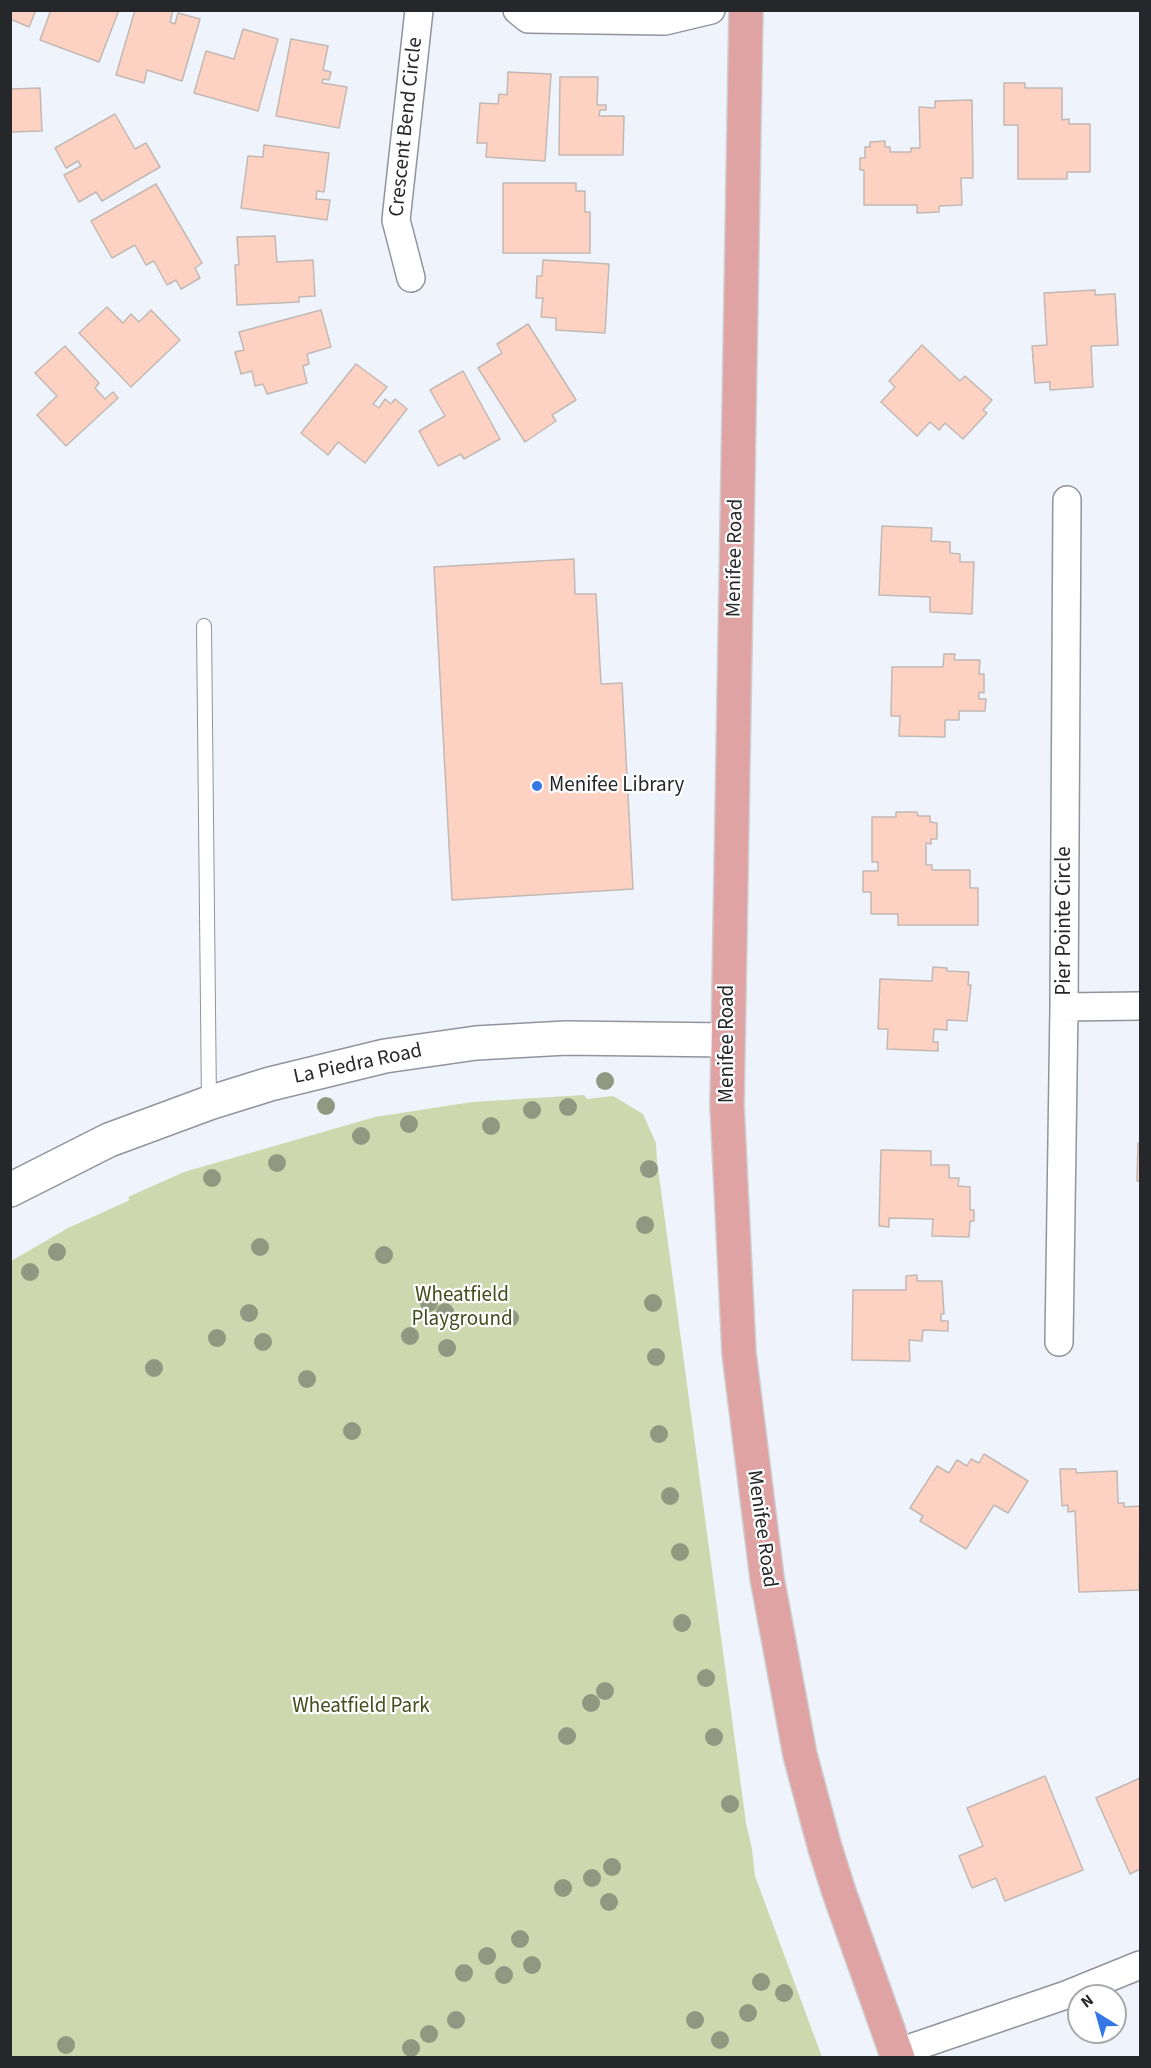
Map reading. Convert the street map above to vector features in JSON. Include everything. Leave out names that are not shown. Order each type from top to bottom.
[{"type":"main road","name":"Menifee Road","points":[[746,10],[727,1040],[727,1105],[739,1353],[767,1578],[800,1755],[825,1848],[854,1940],[897,2056]]},
{"type":"street","name":"Crescent Bend Circle","points":[[411,278],[396,220],[419,10]]},
{"type":"street","points":[[517,10],[528,19],[665,21],[711,10]]},
{"type":"street","name":"Pier Pointe Circle","points":[[1059,1342],[1064,1007],[1067,500]]},
{"type":"street","points":[[1064,1007],[1140,1006]]},
{"type":"street","name":"La Piedra Road","points":[[10,1190],[110,1140],[209,1103],[270,1084],[385,1056],[476,1043],[566,1038],[727,1040]]},
{"type":"street","points":[[897,2056],[1066,1995],[1140,1965]]},
{"type":"lane","points":[[204,626],[209,1103]]},
{"type":"green space","name":"Wheatfield Park","points":[[584,1095],[587,1099],[613,1096],[643,1114],[656,1143],[746,1823],[755,1876],[822,2057],[11,2057],[11,1261],[68,1228],[130,1200],[128,1197],[184,1172],[375,1117],[472,1102]]},
{"type":"building","points":[[10,10],[36,10],[29,27],[10,19]]},
{"type":"building","points":[[51,10],[119,10],[99,62],[40,40]]},
{"type":"building","points":[[135,10],[173,10],[170,22],[175,24],[178,13],[200,19],[182,81],[147,70],[144,83],[116,75]]},
{"type":"building","points":[[243,29],[278,39],[258,111],[194,93],[206,51],[234,59]]},
{"type":"building","points":[[291,39],[328,46],[323,70],[331,72],[329,80],[323,79],[322,83],[347,87],[339,128],[276,116]]},
{"type":"building","points":[[508,72],[551,74],[545,161],[486,157],[487,143],[477,143],[480,103],[498,104],[499,94],[507,95]]},
{"type":"building","points":[[560,77],[598,77],[597,105],[606,105],[606,110],[600,110],[599,116],[624,116],[623,155],[559,155]]},
{"type":"building","points":[[1004,83],[1025,83],[1025,88],[1062,88],[1062,120],[1069,119],[1069,124],[1090,124],[1090,172],[1067,172],[1067,179],[1018,179],[1018,125],[1004,125]]},
{"type":"building","points":[[40,88],[42,131],[11,132],[10,161],[10,89]]},
{"type":"building","points":[[972,100],[973,178],[961,178],[962,205],[939,206],[939,212],[917,213],[917,205],[864,205],[864,170],[860,170],[860,158],[865,158],[865,147],[870,147],[870,142],[885,141],[885,147],[890,147],[890,152],[911,152],[911,148],[920,148],[919,107],[935,108],[935,101]]},
{"type":"building","points":[[115,114],[135,149],[146,143],[160,167],[102,201],[96,192],[79,202],[64,175],[81,166],[78,161],[66,168],[55,148]]},
{"type":"building","points":[[264,145],[329,153],[324,192],[317,191],[316,199],[330,200],[327,220],[241,208],[248,156],[263,157]]},
{"type":"building","points":[[503,183],[576,183],[576,191],[585,191],[585,212],[590,212],[590,253],[503,253]]},
{"type":"building","points":[[156,184],[202,263],[195,268],[200,278],[181,289],[176,280],[167,285],[154,261],[146,265],[135,245],[112,258],[91,221]]},
{"type":"building","points":[[275,236],[277,262],[313,260],[315,296],[299,297],[299,302],[237,305],[235,265],[239,265],[237,237]]},
{"type":"building","points":[[543,260],[609,264],[605,333],[556,330],[556,318],[541,317],[543,298],[536,298],[537,276],[542,276]]},
{"type":"building","points":[[1095,290],[1095,295],[1115,294],[1118,345],[1091,346],[1093,387],[1050,390],[1050,382],[1035,383],[1032,346],[1047,345],[1044,293]]},
{"type":"building","points":[[107,307],[123,323],[131,314],[139,322],[151,310],[180,340],[131,387],[79,333]]},
{"type":"building","points":[[321,310],[331,347],[307,354],[309,364],[303,366],[307,383],[267,394],[263,384],[255,386],[252,371],[241,374],[235,352],[244,350],[239,332]]},
{"type":"building","points":[[528,324],[576,400],[552,415],[556,421],[525,442],[478,368],[502,353],[497,344]]},
{"type":"building","points":[[922,345],[960,381],[965,376],[992,400],[983,410],[987,413],[963,439],[945,423],[939,430],[930,422],[917,436],[881,402],[895,387],[889,381]]},
{"type":"building","points":[[65,346],[99,383],[95,388],[105,399],[113,392],[118,398],[66,446],[37,415],[57,396],[35,373]]},
{"type":"building","points":[[356,364],[387,387],[373,404],[379,408],[385,399],[391,404],[395,399],[407,409],[365,463],[338,442],[328,455],[301,433]]},
{"type":"building","points":[[463,371],[500,439],[464,459],[461,454],[438,466],[419,431],[445,416],[430,390]]},
{"type":"building","points":[[882,526],[932,528],[931,541],[950,542],[950,553],[960,554],[960,562],[974,562],[972,614],[930,612],[930,597],[879,595]]},
{"type":"building","name":"Menifee Library","points":[[574,559],[575,594],[596,594],[601,684],[622,683],[633,889],[452,900],[434,567]]},
{"type":"building","points":[[944,654],[955,654],[954,660],[980,660],[979,674],[984,674],[984,693],[979,692],[979,699],[986,699],[985,711],[959,711],[959,720],[945,720],[945,737],[899,736],[900,716],[891,716],[892,667],[943,667]]},
{"type":"building","points":[[896,812],[917,812],[918,816],[930,816],[930,822],[937,823],[937,839],[931,839],[931,844],[926,843],[926,865],[932,865],[932,870],[970,870],[970,888],[978,888],[978,925],[898,925],[898,914],[871,914],[871,892],[863,892],[863,871],[878,871],[878,862],[872,862],[872,817],[896,817]]},
{"type":"building","points":[[933,967],[947,968],[947,971],[969,972],[968,985],[971,985],[967,1021],[947,1020],[947,1030],[934,1029],[933,1042],[938,1042],[938,1051],[887,1049],[888,1029],[878,1029],[880,979],[932,981]]},
{"type":"building","points":[[1138,1143],[1140,1143],[1140,1181],[1137,1181]]},
{"type":"building","points":[[881,1150],[931,1151],[931,1165],[949,1165],[949,1178],[959,1178],[958,1186],[970,1187],[970,1210],[974,1210],[974,1221],[970,1221],[969,1237],[932,1236],[933,1219],[889,1218],[889,1227],[879,1226]]},
{"type":"building","points":[[917,1275],[917,1281],[942,1281],[944,1314],[941,1314],[941,1321],[948,1321],[948,1331],[923,1330],[922,1341],[909,1340],[910,1361],[852,1360],[853,1290],[906,1290],[906,1276]]},
{"type":"building","points":[[984,1454],[1028,1481],[1008,1513],[994,1505],[966,1549],[920,1521],[923,1516],[910,1508],[937,1466],[949,1473],[957,1460],[967,1466],[971,1459],[979,1463]]},
{"type":"building","points":[[1060,1469],[1076,1469],[1076,1473],[1117,1471],[1118,1503],[1124,1503],[1124,1507],[1140,1506],[1139,1590],[1079,1592],[1075,1511],[1068,1512],[1068,1505],[1062,1506]]},
{"type":"building","points":[[1045,1776],[1083,1870],[1005,1901],[996,1878],[972,1888],[959,1856],[983,1846],[967,1808]]},
{"type":"building","points":[[1140,1778],[1140,1869],[1130,1874],[1096,1798]]},
{"type":"place","name":"Menifee Library","points":[[537,786]]},
{"type":"park label","name":"Wheatfield Playground","points":[[462,1308]]}]
